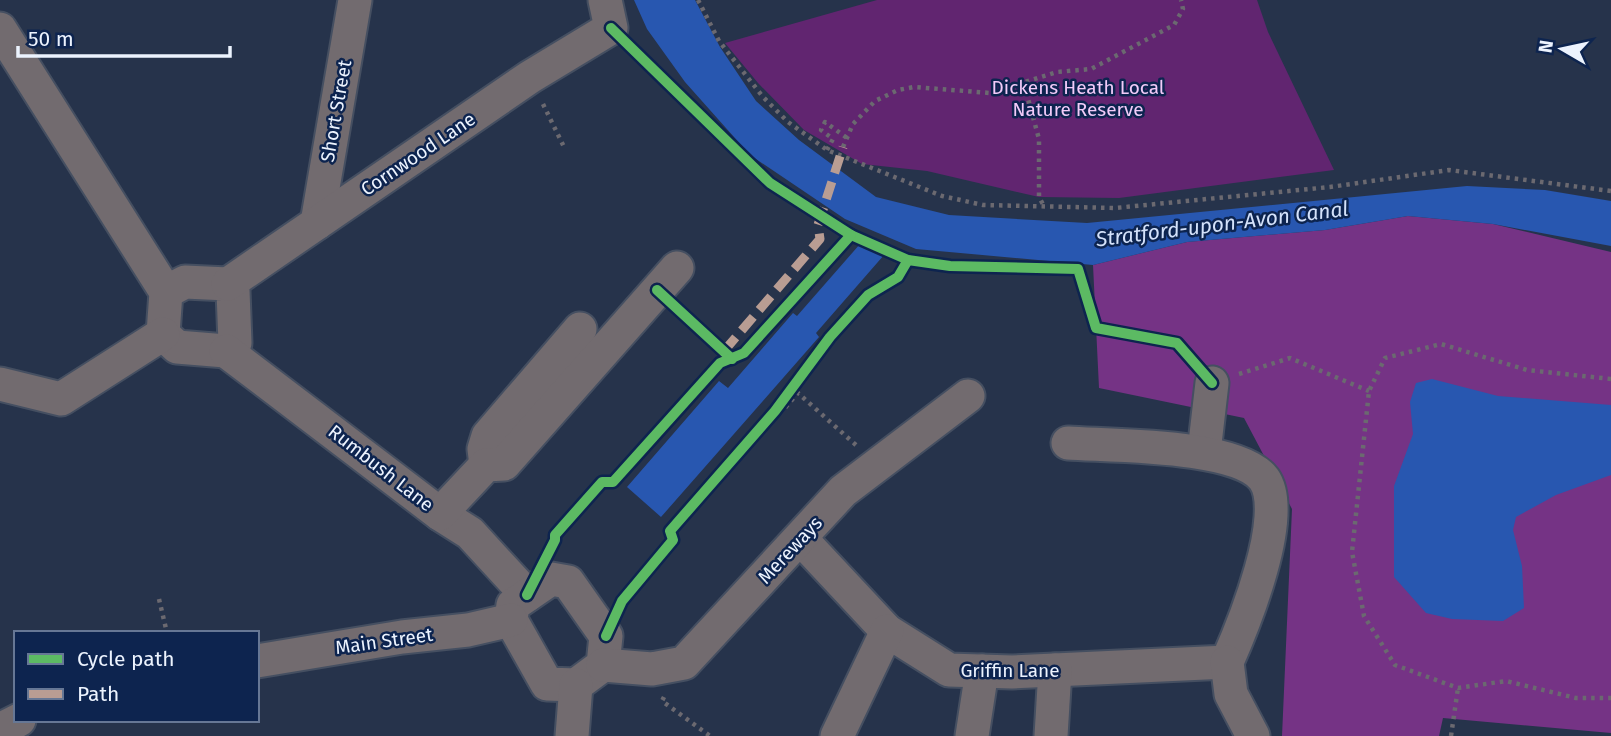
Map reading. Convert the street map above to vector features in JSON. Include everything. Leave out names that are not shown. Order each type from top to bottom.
[{"type":"street","name":"Short Street","points":[[317,223],[355,0]]},
{"type":"street","name":"Cornwood Lane","points":[[228,284],[530,77],[608,14]]},
{"type":"street","points":[[0,29],[166,292],[163,334]]},
{"type":"street","points":[[440,514],[486,465],[503,464],[677,268]]},
{"type":"street","points":[[163,334],[177,347],[226,351],[235,342],[233,290],[228,284],[185,282],[166,292]]},
{"type":"street","points":[[486,465],[484,449],[488,436],[580,329]]},
{"type":"street","points":[[0,384],[61,399],[163,334]]},
{"type":"street","name":"Rumbush Lane","points":[[226,351],[440,514],[470,533],[519,608],[547,684],[576,685]]},
{"type":"street","points":[[1204,453],[1212,383]]},
{"type":"street","name":"Mereways","points":[[684,663],[843,491],[968,397]]},
{"type":"street","points":[[1068,443],[1204,453],[1240,463],[1264,479],[1272,506],[1263,562],[1245,621],[1227,662],[1231,694],[1252,736]]},
{"type":"street","name":"Griffin Lane","points":[[801,539],[887,631],[949,670],[1055,670],[1227,662]]},
{"type":"street","points":[[519,608],[551,579],[568,582],[606,636],[603,665]]},
{"type":"street","name":"Main Street","points":[[259,661],[402,637],[468,630],[519,608]]},
{"type":"street","points":[[837,736],[887,631]]},
{"type":"street","points":[[572,736],[576,685],[603,665],[652,669],[684,663]]},
{"type":"street","points":[[1051,736],[1055,670]]},
{"type":"street","points":[[972,736],[982,671]]},
{"type":"path","points":[[698,0],[719,41],[763,96],[788,122],[827,150],[942,196],[983,205],[1045,209],[1115,208],[1249,196],[1448,170],[1611,191]]},
{"type":"path","points":[[843,147],[853,124],[876,101],[898,90],[914,87],[990,93],[1057,72],[1091,69],[1124,54],[1174,25],[1183,9],[1181,0]]},
{"type":"path","points":[[530,77],[564,148]]},
{"type":"path","points":[[1024,84],[1039,139],[1039,197],[1045,209]]},
{"type":"path","points":[[827,150],[833,139],[821,130],[825,122],[847,138]]},
{"type":"path","points":[[1611,379],[1527,370],[1441,344],[1385,358],[1369,391],[1352,551],[1364,616],[1395,665],[1458,688],[1506,681],[1576,698],[1611,698]]},
{"type":"path","points":[[1212,383],[1290,358],[1369,391]]},
{"type":"path","points":[[792,385],[773,405],[784,409],[798,393],[858,447],[852,454]]},
{"type":"path","points":[[159,599],[167,631]]},
{"type":"path","points":[[684,663],[662,701],[710,736]]},
{"type":"path","points":[[1451,736],[1458,688]]},
{"type":"green space","name":"Dickens Heath Local Nature Reserve","points":[[877,0],[1257,0],[1268,32],[1334,170],[1119,198],[1039,197],[927,171],[862,164],[804,130],[758,83],[725,43]]},
{"type":"shaded area","points":[[1408,216],[1493,224],[1611,252],[1611,733],[1443,718],[1439,736],[1282,736],[1292,509],[1244,418],[1099,388],[1093,265],[1187,242],[1325,230]]},
{"type":"water","name":"Stratford-upon-Avon Canal","points":[[634,0],[695,0],[720,47],[756,101],[799,140],[876,197],[949,215],[1087,223],[1467,186],[1545,190],[1611,201],[1611,246],[1493,224],[1408,216],[1325,230],[1187,242],[1093,265],[916,249],[845,219],[750,155],[685,82],[647,29]]},
{"type":"water","points":[[860,244],[884,255],[816,333],[819,337],[661,517],[627,487],[719,381],[728,388],[793,313],[797,316]]},
{"type":"water","points":[[1432,379],[1498,396],[1611,405],[1611,475],[1556,495],[1516,517],[1513,530],[1522,566],[1524,608],[1503,621],[1452,619],[1426,613],[1394,577],[1394,486],[1413,434],[1410,402],[1416,383]]},
{"type":"marked path","points":[[724,351],[820,239],[818,225],[843,147]]},
{"type":"cycle path","points":[[611,28],[770,183],[851,235],[908,260],[950,266],[1078,269],[1096,328],[1177,343],[1212,383]]},
{"type":"cycle path","points":[[527,595],[555,540],[555,535],[602,482],[613,482],[720,363],[744,353],[851,235]]},
{"type":"cycle path","points":[[606,636],[622,601],[673,540],[670,531],[775,411],[830,337],[868,295],[898,277],[908,260]]},
{"type":"cycle path","points":[[657,290],[732,359]]}]
